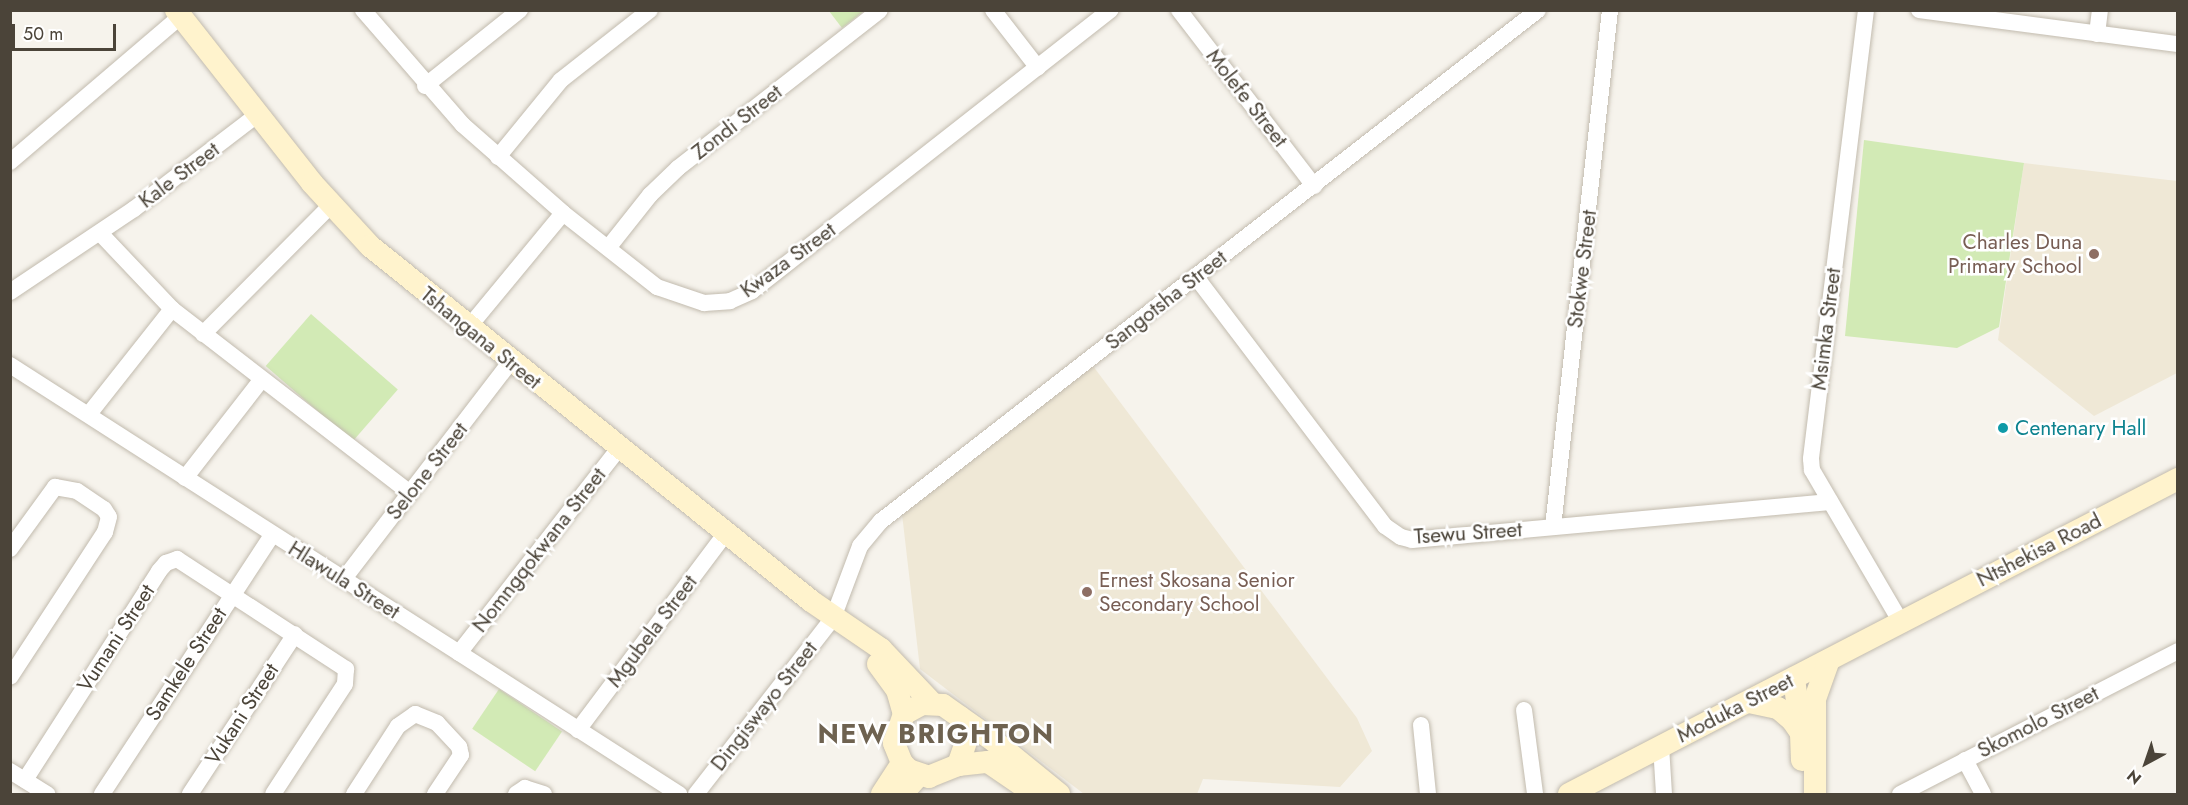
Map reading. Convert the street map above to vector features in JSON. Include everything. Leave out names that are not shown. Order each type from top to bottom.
[{"type":"street","name":"Kwaza Street","points":[[363,10],[425,86],[498,157],[563,213],[657,287],[678,297],[704,303],[741,297],[1112,10]]},
{"type":"street","points":[[425,86],[520,10]]},
{"type":"street","points":[[498,157],[561,80],[650,10]]},
{"type":"street","name":"Zondi Street","points":[[608,248],[650,195],[678,168],[880,10]]},
{"type":"street","points":[[993,10],[1038,68]]},
{"type":"street","name":"Molefe Street","points":[[1179,10],[1314,186]]},
{"type":"street","name":"Sangotsha Street","points":[[833,618],[860,546],[881,520],[1196,278],[1538,10]]},
{"type":"street","name":"Stokwe Street","points":[[1553,527],[1610,10]]},
{"type":"street","name":"Msimka Street","points":[[1866,10],[1811,459],[1812,470],[1902,624]]},
{"type":"street","points":[[1919,10],[2178,44]]},
{"type":"street","points":[[2097,34],[2100,10]]},
{"type":"street","points":[[10,162],[178,13]]},
{"type":"street","name":"Tshangana Street","points":[[178,13],[331,205],[370,246],[510,362],[833,618],[880,649],[932,703]]},
{"type":"street","name":"Kale Street","points":[[10,292],[99,233],[257,115]]},
{"type":"street","points":[[203,334],[331,205]]},
{"type":"street","points":[[468,328],[563,213]]},
{"type":"street","points":[[99,233],[172,309],[410,493]]},
{"type":"street","name":"Tsewu Street","points":[[1196,278],[1392,532],[1412,540],[1830,502]]},
{"type":"street","points":[[88,414],[172,309]]},
{"type":"street","name":"Selone Street","points":[[343,580],[510,362]]},
{"type":"street","name":"Hlawula Street","points":[[10,365],[673,793]]},
{"type":"street","points":[[185,478],[262,379]]},
{"type":"street","name":"Nomngqokwana Street","points":[[459,653],[619,448]]},
{"type":"street","name":"Ntshekisa Road","points":[[1902,624],[2178,479]]},
{"type":"street","points":[[10,549],[56,487],[77,491],[104,508],[109,517],[105,532],[10,677]]},
{"type":"street","name":"Mgubela Street","points":[[578,730],[726,533]]},
{"type":"street","name":"Samkele Street","points":[[102,795],[272,535]]},
{"type":"street","name":"Vumani Street","points":[[25,780],[166,562],[182,561],[232,594]]},
{"type":"street","points":[[232,594],[342,664],[347,677],[273,795]]},
{"type":"street","name":"Tshangana Street","points":[[833,618],[891,679],[904,714]]},
{"type":"street","name":"Dingiswayo Street","points":[[696,795],[833,618]]},
{"type":"street","name":"Moduka Street","points":[[1569,795],[1902,624]]},
{"type":"street","name":"Vukani Street","points":[[190,795],[295,634]]},
{"type":"street","name":"Skomolo Street","points":[[1900,795],[2178,651]]},
{"type":"street","points":[[1815,795],[1815,699],[1829,660]]},
{"type":"street","points":[[1794,678],[1801,733],[1802,795]]},
{"type":"street","points":[[1749,702],[1778,708],[1801,733]]},
{"type":"street","points":[[1035,795],[988,762],[958,765],[940,776],[910,769],[894,743],[898,723],[904,714],[932,703],[952,709],[1059,795]]},
{"type":"street","points":[[1524,710],[1535,795]]},
{"type":"street","points":[[354,795],[398,726],[415,714],[437,723],[459,747],[461,755],[435,795]]},
{"type":"street","points":[[958,765],[968,736],[960,717]]},
{"type":"street","points":[[1421,725],[1428,795]]},
{"type":"street","points":[[1661,746],[1664,795]]},
{"type":"street","points":[[1965,760],[1983,795]]},
{"type":"street","points":[[882,795],[910,769]]},
{"type":"street","points":[[902,795],[910,769]]},
{"type":"street","points":[[10,771],[47,795]]},
{"type":"street","points":[[516,795],[528,788],[543,795]]},
{"type":"shaded area","name":"Charles Duna Primary School","points":[[2024,163],[2177,181],[2177,373],[2094,416],[1998,340]]},
{"type":"shaded area","name":"Ernest Skosana Senior Secondary School","points":[[1093,366],[1357,718],[1372,751],[1340,787],[1203,779],[1197,794],[1084,794],[920,669],[902,514]]},
{"type":"green space","points":[[829,11],[864,11],[842,28]]},
{"type":"green space","points":[[1864,140],[2024,163],[1999,327],[1957,348],[1845,336]]},
{"type":"green space","points":[[311,314],[398,389],[353,442],[266,366]]},
{"type":"green space","points":[[499,689],[562,731],[535,771],[472,729]]},
{"type":"place","name":"Charles Duna Primary School","points":[[2094,254]]},
{"type":"place","name":"Centenary Hall","points":[[2003,428]]},
{"type":"place","name":"Ernest Skosana Senior Secondary School","points":[[1087,592]]},
{"type":"district","name":"NEW BRIGHTON","points":[[936,734]]}]
